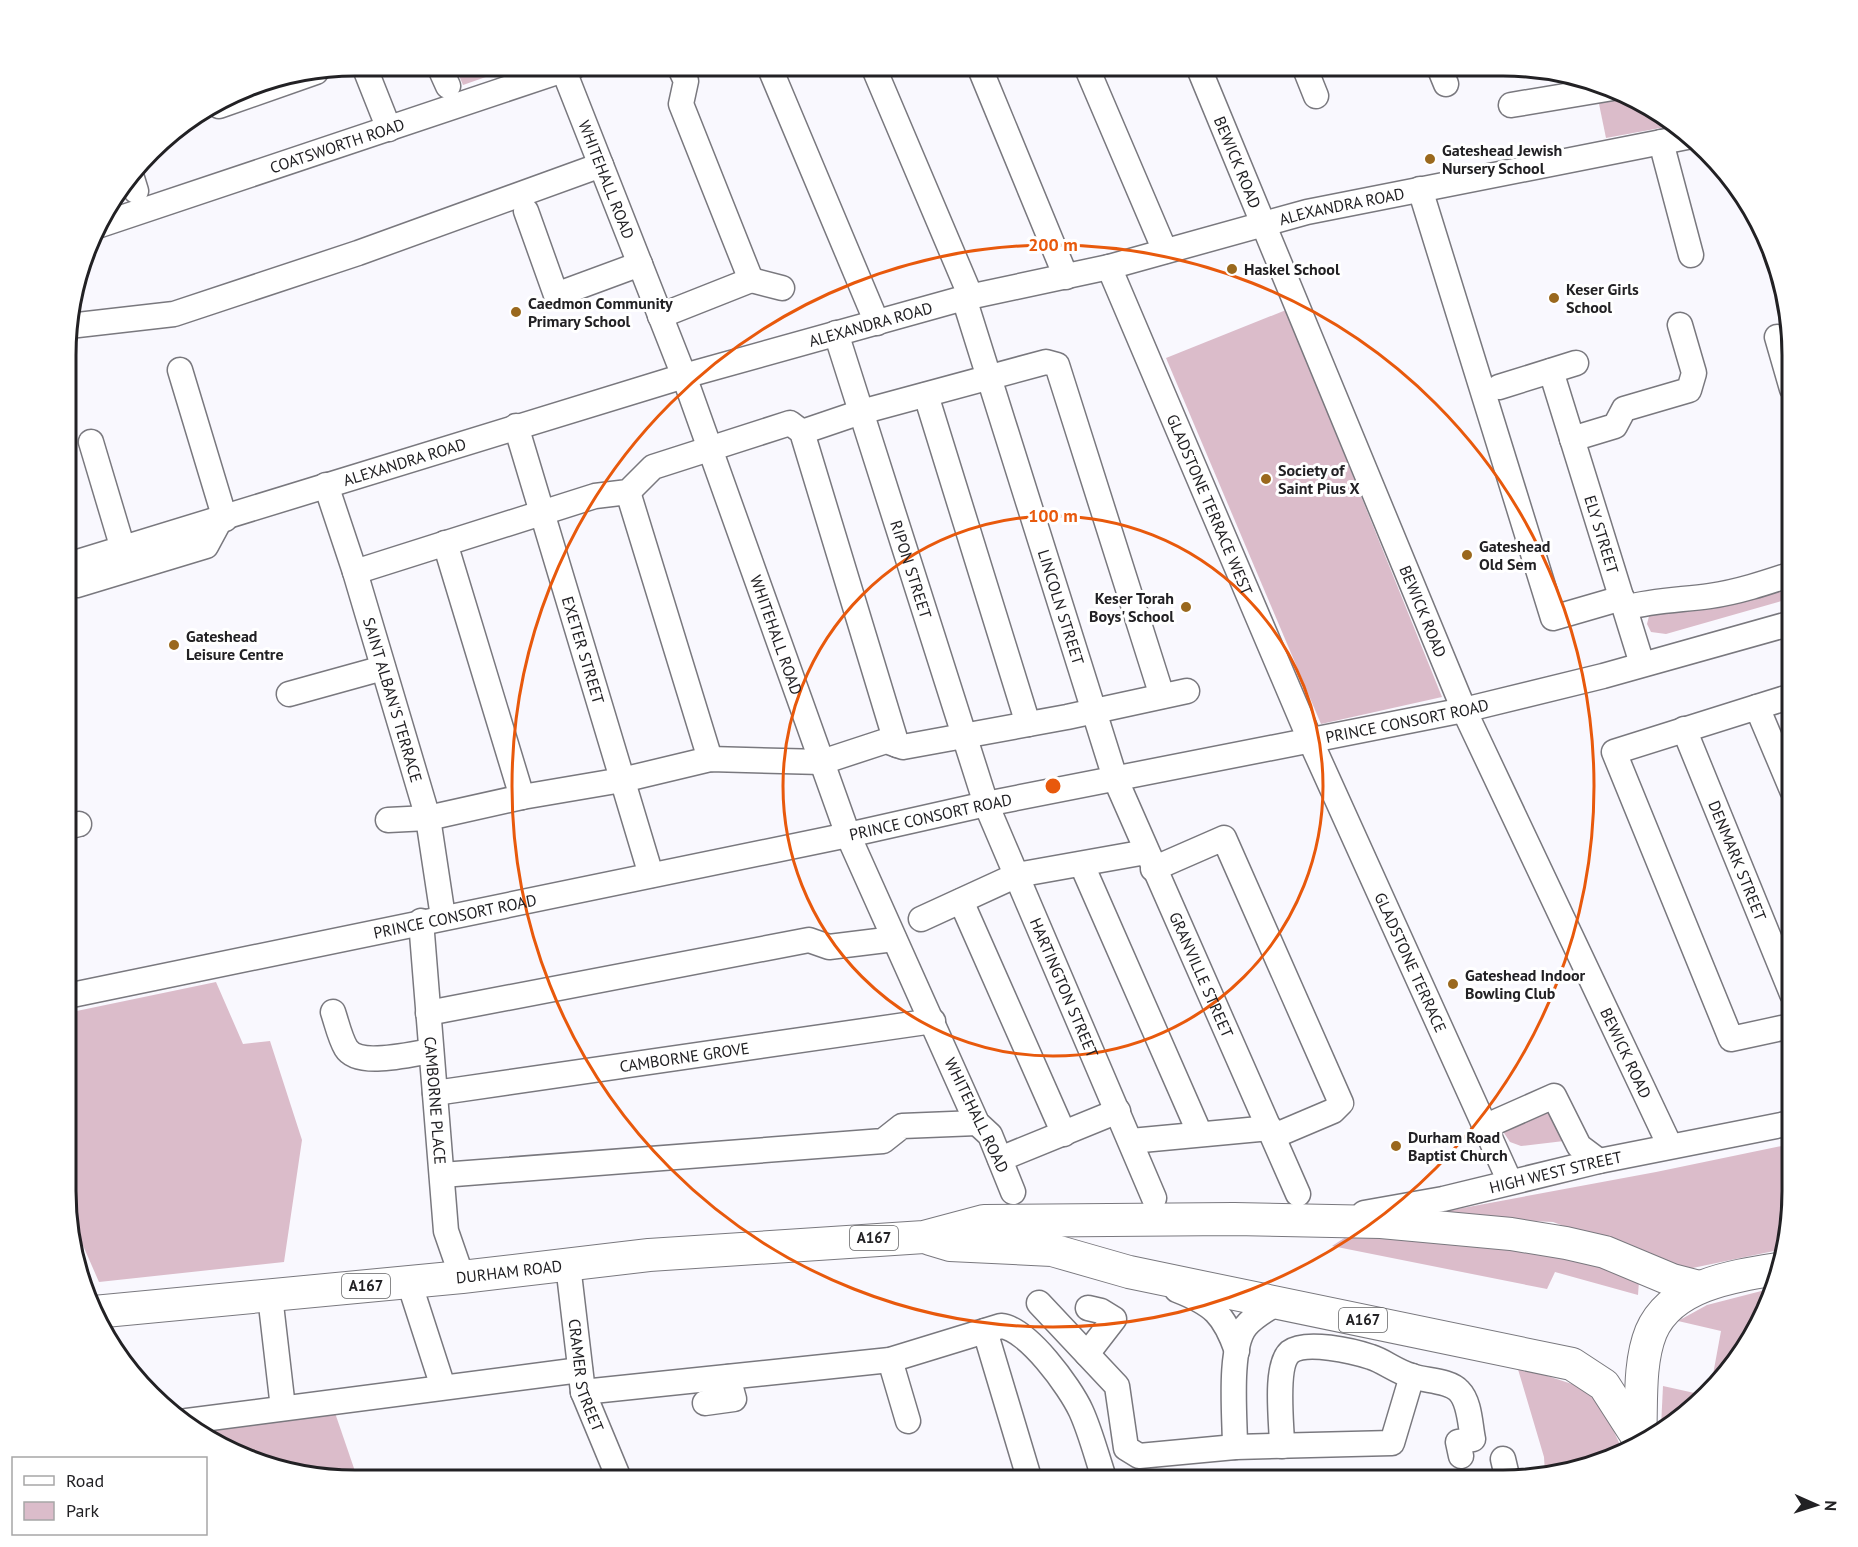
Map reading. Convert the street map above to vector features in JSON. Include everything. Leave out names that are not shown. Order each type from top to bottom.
[{"type":"main road","name":"A167","points":[[924,1237],[984,1221],[1381,1222],[1511,1234],[1566,1243],[1605,1252],[1672,1280],[1699,1287]]},
{"type":"main road","name":"A167","points":[[924,1237],[950,1245],[1052,1250],[1128,1272],[1281,1301],[1572,1364],[1604,1385],[1637,1436]]},
{"type":"main road","name":"DURHAM ROAD","points":[[103,1311],[462,1277],[660,1254],[924,1237]]},
{"type":"main road","name":"A167","points":[[1640,1434],[1645,1358],[1651,1333],[1669,1305],[1699,1287],[1770,1271]]},
{"type":"street","points":[[368,76],[389,129]]},
{"type":"street","name":"COATSWORTH ROAD","points":[[111,221],[541,76]]},
{"type":"street","name":"WHITEHALL ROAD","points":[[570,76],[601,165],[684,376],[848,835],[977,1123],[990,1135],[1013,1192]]},
{"type":"street","points":[[684,76],[686,81],[681,104],[751,280]]},
{"type":"street","points":[[773,76],[877,323]]},
{"type":"street","name":"LINCOLN STREET","points":[[877,76],[968,297],[989,378],[1115,778]]},
{"type":"street","points":[[983,76],[1066,277]]},
{"type":"street","points":[[1090,76],[1166,251]]},
{"type":"street","name":"BEWICK ROAD","points":[[1202,76],[1464,710],[1670,1146]]},
{"type":"street","points":[[1308,76],[1316,96]]},
{"type":"street","points":[[1511,105],[1593,91]]},
{"type":"street","name":"ALEXANDRA ROAD","points":[[76,563],[223,519],[516,426],[684,376],[968,297],[1109,267],[1264,224],[1420,189],[1678,139]]},
{"type":"street","points":[[1661,142],[1681,246]]},
{"type":"street","points":[[78,325],[174,314],[358,253],[601,165]]},
{"type":"street","points":[[1420,189],[1552,618],[1624,603],[1668,598],[1708,597],[1743,590],[1782,577]]},
{"type":"street","points":[[526,211],[556,294],[640,264]]},
{"type":"street","name":"GLADSTONE TERRACE WEST","points":[[1109,267],[1311,742]]},
{"type":"street","points":[[660,316],[751,280],[782,288]]},
{"type":"street","points":[[1572,439],[1615,426],[1624,409],[1689,390],[1694,374],[1680,325]]},
{"type":"street","name":"RIPON STREET","points":[[836,333],[986,804]]},
{"type":"street","points":[[1777,337],[1782,354]]},
{"type":"street","points":[[802,432],[861,412],[1046,362],[1057,365],[1162,696]]},
{"type":"street","points":[[1499,387],[1576,363]]},
{"type":"street","points":[[76,585],[206,546],[223,519],[180,370]]},
{"type":"street","name":"ELY STREET","points":[[1551,371],[1642,664]]},
{"type":"street","points":[[926,395],[1029,724]]},
{"type":"street","points":[[355,572],[543,515],[595,496],[628,492],[653,467],[709,447],[790,423],[802,432],[897,745]]},
{"type":"street","name":"EXETER STREET","points":[[516,426],[651,875]]},
{"type":"street","points":[[91,442],[123,549]]},
{"type":"street","name":"SAINT ALBAN'S TERRACE","points":[[326,485],[355,572],[428,818],[432,919]]},
{"type":"street","points":[[628,492],[710,759]]},
{"type":"street","points":[[445,543],[522,797]]},
{"type":"street","name":"PRINCE CONSORT ROAD","points":[[76,994],[848,835],[986,804],[1311,742],[1464,710],[1782,626]]},
{"type":"street","points":[[289,694],[323,671],[383,668]]},
{"type":"street","points":[[388,820],[428,818],[522,797],[622,780],[710,759],[822,762],[886,741],[903,747],[1029,724],[1187,691]]},
{"type":"street","points":[[1782,699],[1614,752],[1731,1038],[1782,1028]]},
{"type":"street","points":[[1757,707],[1782,766]]},
{"type":"street","name":"DENMARK STREET","points":[[1684,729],[1782,972]]},
{"type":"street","name":"GLADSTONE TERRACE","points":[[1311,742],[1510,1182]]},
{"type":"street","name":"GRANVILLE STREET","points":[[1115,778],[1149,861],[1294,1183]]},
{"type":"street","name":"HARTINGTON STREET","points":[[986,804],[1154,1198]]},
{"type":"street","points":[[921,919],[1017,875],[1082,865],[1149,861],[1224,838],[1341,1103],[1333,1111],[1272,1132],[1200,1134],[1131,1141]]},
{"type":"street","points":[[1082,865],[1200,1134]]},
{"type":"street","points":[[961,901],[1064,1134]]},
{"type":"street","name":"CAMBORNE PLACE","points":[[432,919],[428,1013],[446,1231],[462,1277]]},
{"type":"street","points":[[428,1013],[809,940],[829,947],[894,939]]},
{"type":"street","points":[[333,1012],[347,1049],[358,1058],[372,1059],[431,1051]]},
{"type":"street","name":"CAMBORNE GROVE","points":[[435,1093],[933,1021]]},
{"type":"street","points":[[1484,1127],[1554,1096],[1580,1146],[1599,1161]]},
{"type":"street","points":[[1000,1159],[1118,1111]]},
{"type":"street","points":[[442,1175],[883,1141],[902,1126],[977,1123]]},
{"type":"street","name":"HIGH WEST STREET","points":[[1320,1221],[1443,1199],[1599,1161],[1782,1125]]},
{"type":"street","name":"CRAMER STREET","points":[[567,1265],[582,1381],[616,1470]]},
{"type":"street","points":[[1128,1272],[1198,1298],[1218,1313],[1228,1325],[1236,1351],[1235,1447]]},
{"type":"street","points":[[409,1282],[443,1387]]},
{"type":"street","points":[[270,1296],[283,1408]]},
{"type":"street","points":[[1236,1351],[1246,1326],[1281,1301]]},
{"type":"street","points":[[1039,1303],[1117,1386],[1126,1448],[1139,1456],[1235,1447],[1392,1443],[1412,1376]]},
{"type":"street","points":[[1087,1354],[1114,1319],[1101,1311],[1088,1308]]},
{"type":"street","points":[[200,1424],[283,1408],[443,1387],[728,1377],[890,1360],[1009,1327],[1019,1333],[1051,1366],[1081,1412],[1102,1470]]},
{"type":"street","points":[[985,1332],[1027,1470]]},
{"type":"street","points":[[1282,1446],[1281,1376],[1284,1362],[1291,1352],[1303,1347],[1321,1347],[1373,1357],[1383,1365],[1460,1391],[1466,1404],[1473,1439],[1458,1442],[1461,1456]]},
{"type":"street","points":[[890,1360],[908,1421]]},
{"type":"street","points":[[705,1403],[734,1399],[728,1377]]},
{"type":"green space","points":[[459,76],[489,76],[463,85]]},
{"type":"green space","points":[[1607,97],[1626,105],[1664,127],[1606,138],[1598,99]]},
{"type":"green space","points":[[1286,310],[1442,697],[1321,724],[1166,358]]},
{"type":"green space","points":[[1782,590],[1782,601],[1666,634],[1651,632],[1647,624],[1649,616],[1655,610],[1745,602]]},
{"type":"green space","points":[[216,982],[243,1044],[270,1041],[302,1140],[284,1262],[99,1282],[81,1242],[77,1210],[76,1011]]},
{"type":"green space","points":[[1551,1110],[1564,1141],[1521,1146],[1510,1142],[1500,1127]]},
{"type":"green space","points":[[1782,1146],[1781,1210],[1775,1251],[1683,1270],[1553,1222],[1420,1216]]},
{"type":"green space","points":[[1352,1233],[1534,1248],[1605,1264],[1639,1281],[1638,1295],[1555,1272],[1547,1289],[1332,1246]]},
{"type":"green space","points":[[1763,1291],[1753,1315],[1735,1347],[1713,1375],[1721,1331],[1678,1321],[1707,1305]]},
{"type":"green space","points":[[1517,1366],[1581,1387],[1601,1403],[1620,1445],[1592,1456],[1545,1467],[1544,1457]]},
{"type":"green space","points":[[1663,1386],[1695,1393],[1687,1401],[1661,1421]]},
{"type":"green space","points":[[333,1407],[355,1470],[319,1468],[266,1456],[211,1430],[209,1423]]},
{"type":"place","name":"Gateshead Jewish Nursery School","points":[[1430,159]]},
{"type":"place","name":"Haskel School","points":[[1232,269]]},
{"type":"place","name":"Keser Girls School","points":[[1554,298]]},
{"type":"place","name":"Caedmon Community Primary School","points":[[516,312]]},
{"type":"place","name":"Society of Saint Pius X","points":[[1266,479]]},
{"type":"place","name":"Gateshead Old Sem","points":[[1467,555]]},
{"type":"place","name":"Keser Torah Boys' School","points":[[1186,607]]},
{"type":"place","name":"Gateshead Leisure Centre","points":[[174,645]]},
{"type":"place","name":"Gateshead Indoor Bowling Club","points":[[1453,984]]},
{"type":"place","name":"Durham Road Baptist Church","points":[[1396,1146]]}]
